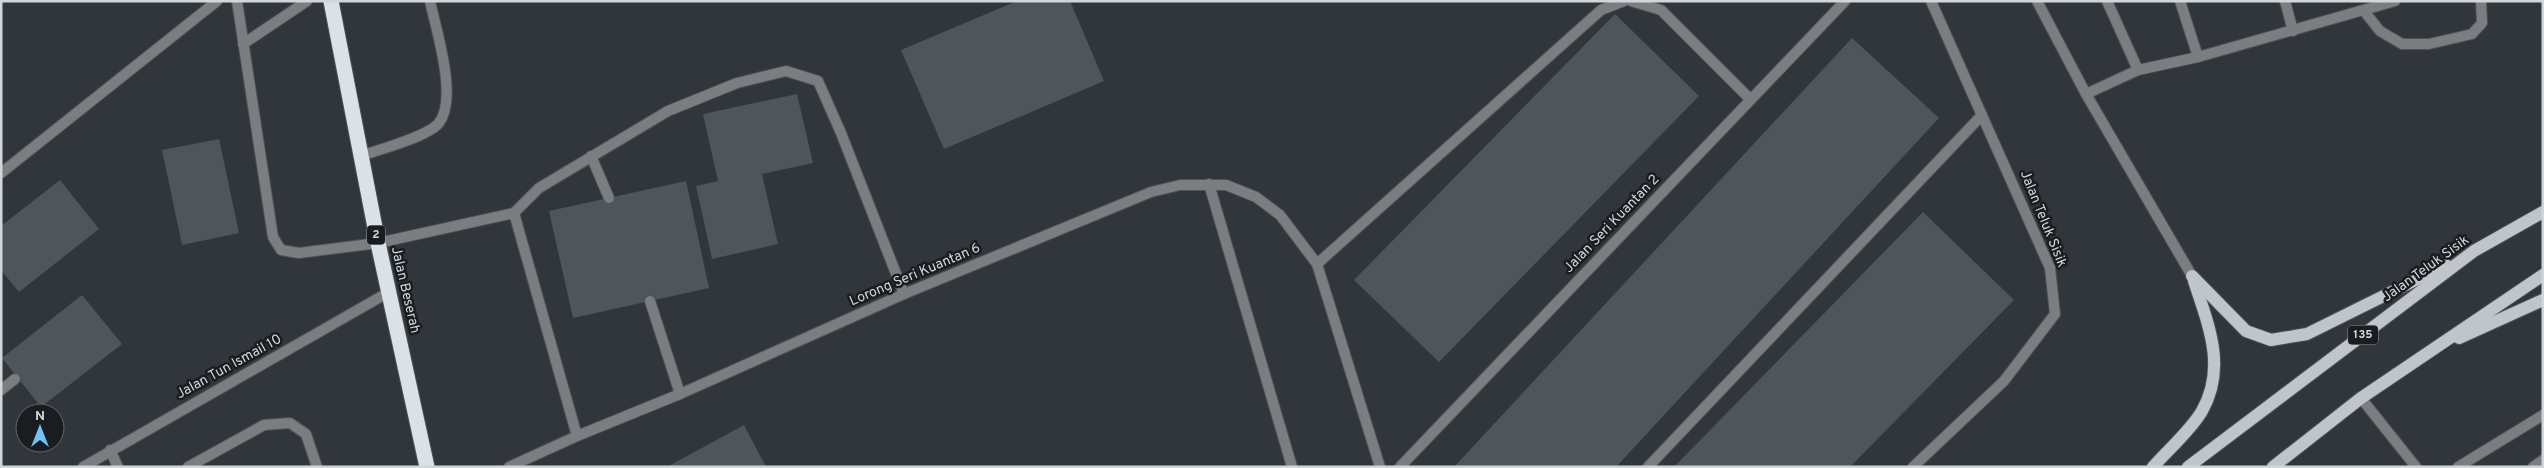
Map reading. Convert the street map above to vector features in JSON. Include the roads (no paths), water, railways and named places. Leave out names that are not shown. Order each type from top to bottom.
[{"type":"highway","name":"Jalan Beserah","points":[[330,1],[378,243],[428,467]]},
{"type":"main road","name":"Jalan Teluk Sisik","points":[[2188,467],[2474,251],[2543,212]]},
{"type":"main road","points":[[2192,276],[2246,332],[2270,340],[2307,334],[2474,251]]},
{"type":"main road","points":[[2274,467],[2361,398],[2543,275]]},
{"type":"main road","points":[[2153,467],[2202,412],[2212,388],[2216,356],[2208,324],[2192,276]]},
{"type":"main road","points":[[2422,355],[2543,300]]},
{"type":"street","points":[[1,173],[217,1]]},
{"type":"street","points":[[236,1],[273,237],[281,250],[299,253],[378,243],[514,212],[539,188],[668,111],[737,84],[786,71],[818,81],[841,133],[904,294]]},
{"type":"street","points":[[243,44],[306,1]]},
{"type":"street","points":[[360,156],[419,136],[438,124],[447,102],[446,81],[430,1]]},
{"type":"street","points":[[1380,467],[1317,264],[1600,10],[1624,1]]},
{"type":"street","points":[[1631,1],[1661,10],[1750,100]]},
{"type":"street","name":"Jalan Seri Kuantan 2","points":[[1400,467],[1845,1]]},
{"type":"street","name":"Jalan Teluk Sisik","points":[[1913,467],[2004,381],[2055,314],[2050,268],[1931,1]]},
{"type":"street","points":[[2036,1],[2086,94],[2192,276]]},
{"type":"street","points":[[2107,1],[2138,70]]},
{"type":"street","points":[[2180,1],[2198,58]]},
{"type":"street","points":[[2285,1],[2293,31]]},
{"type":"street","points":[[2086,94],[2138,70],[2198,58],[2395,1]]},
{"type":"street","points":[[2364,11],[2380,31],[2402,44],[2429,44],[2472,34],[2482,23],[2481,1]]},
{"type":"street","points":[[1648,467],[1982,115]]},
{"type":"street","points":[[590,156],[609,198]]},
{"type":"street","points":[[1209,184],[1292,467]]},
{"type":"street","name":"Lorong Seri Kuantan 6","points":[[509,467],[577,436],[680,394],[904,294],[1151,192],[1180,185],[1209,184],[1226,185],[1256,196],[1280,216],[1317,264]]},
{"type":"street","points":[[514,212],[577,436]]},
{"type":"street","name":"Jalan Tun Ismail 10","points":[[83,467],[389,292]]},
{"type":"street","points":[[650,301],[680,394]]},
{"type":"street","points":[[1,390],[15,379]]},
{"type":"street","points":[[2361,398],[2416,467]]},
{"type":"street","points":[[2458,467],[2543,414]]},
{"type":"street","points":[[188,467],[264,425],[290,423],[306,434],[317,467]]},
{"type":"street","points":[[110,450],[118,467]]},
{"type":"street","points":[[2533,467],[2543,460]]}]
